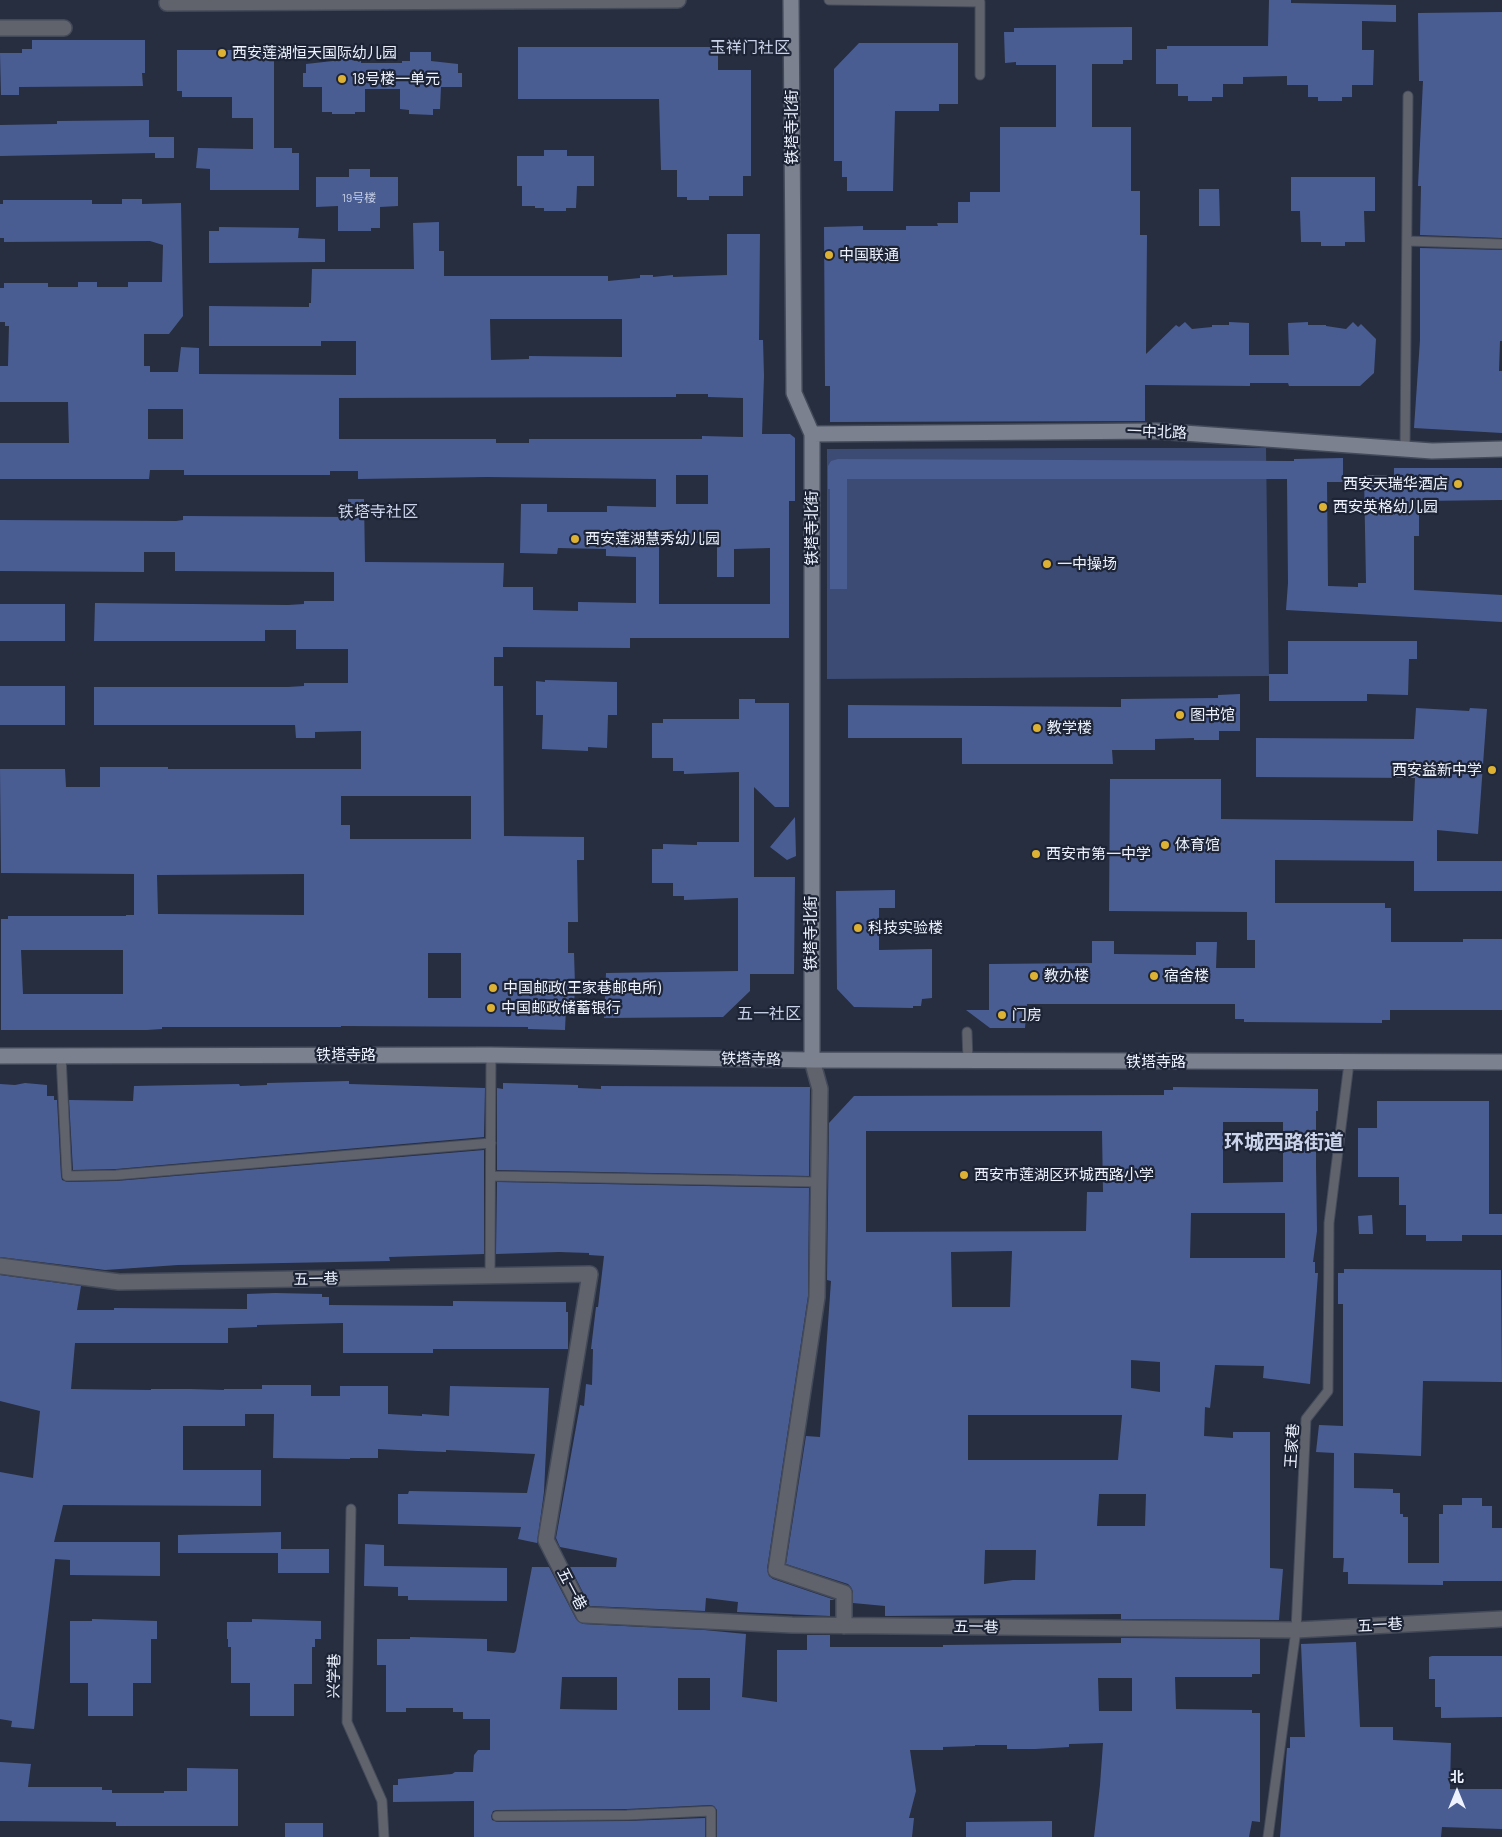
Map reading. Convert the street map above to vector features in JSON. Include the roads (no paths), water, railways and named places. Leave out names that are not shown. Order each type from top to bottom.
[{"type":"street","points":[[168,3],[678,0]]},
{"type":"street","name":"铁塔寺北街","points":[[791,0],[794,393],[812,434],[812,1060]]},
{"type":"street","points":[[0,28],[64,28]]},
{"type":"street","name":"一中北路","points":[[812,434],[1156,431],[1432,451],[1502,449]]},
{"type":"street","name":"铁塔寺路","points":[[0,1056],[491,1055],[812,1060],[1502,1062]]},
{"type":"street","points":[[812,1060],[820,1089],[817,1182],[817,1297],[776,1570],[844,1592],[844,1626]]},
{"type":"street","name":"五一巷","points":[[0,1266],[119,1282],[590,1274],[546,1540],[584,1615],[792,1625],[1296,1630],[1502,1618]]},
{"type":"lane","points":[[829,0],[980,2],[980,75]]},
{"type":"lane","points":[[1405,449],[1408,96]]},
{"type":"lane","points":[[1407,241],[1502,244]]},
{"type":"lane","points":[[967,1032],[968,1061]]},
{"type":"lane","points":[[490,1276],[491,1055]]},
{"type":"lane","points":[[61,1056],[67,1176],[116,1175],[491,1143]]},
{"type":"lane","name":"王家巷","points":[[1268,1837],[1296,1630],[1306,1419],[1328,1391],[1329,1223],[1350,1063]]},
{"type":"lane","points":[[491,1176],[817,1182]]},
{"type":"lane","name":"兴学巷","points":[[351,1509],[347,1722],[382,1801],[384,1837]]},
{"type":"lane","points":[[497,1816],[627,1815],[711,1811],[711,1837]]},
{"type":"place","name":"西安莲湖恒天国际幼儿园","points":[[222,53]]},
{"type":"place","name":"18号楼一单元","points":[[342,79]]},
{"type":"place","name":"中国联通","points":[[829,255]]},
{"type":"place","name":"西安天瑞华酒店","points":[[1458,484]]},
{"type":"place","name":"西安英格幼儿园","points":[[1323,507]]},
{"type":"place","name":"西安莲湖慧秀幼儿园","points":[[575,539]]},
{"type":"place","name":"一中操场","points":[[1047,564]]},
{"type":"place","name":"图书馆","points":[[1180,715]]},
{"type":"place","name":"教学楼","points":[[1037,728]]},
{"type":"place","name":"西安益新中学","points":[[1492,770]]},
{"type":"place","name":"体育馆","points":[[1165,845]]},
{"type":"place","name":"西安市第一中学","points":[[1036,854]]},
{"type":"place","name":"科技实验楼","points":[[858,928]]},
{"type":"place","name":"教办楼","points":[[1034,976]]},
{"type":"place","name":"宿舍楼","points":[[1154,976]]},
{"type":"place","name":"中国邮政(王家巷邮电所)","points":[[493,988]]},
{"type":"place","name":"中国邮政储蓄银行","points":[[491,1008]]},
{"type":"place","name":"门房","points":[[1002,1015]]},
{"type":"place","name":"西安市莲湖区环城西路小学","points":[[964,1175]]},
{"type":"district","name":"玉祥门社区","points":[[750,48]]},
{"type":"district","name":"铁塔寺社区","points":[[378,512]]},
{"type":"district","name":"五一社区","points":[[769,1014]]},
{"type":"district","name":"环城西路街道","points":[[1284,1142]]}]
